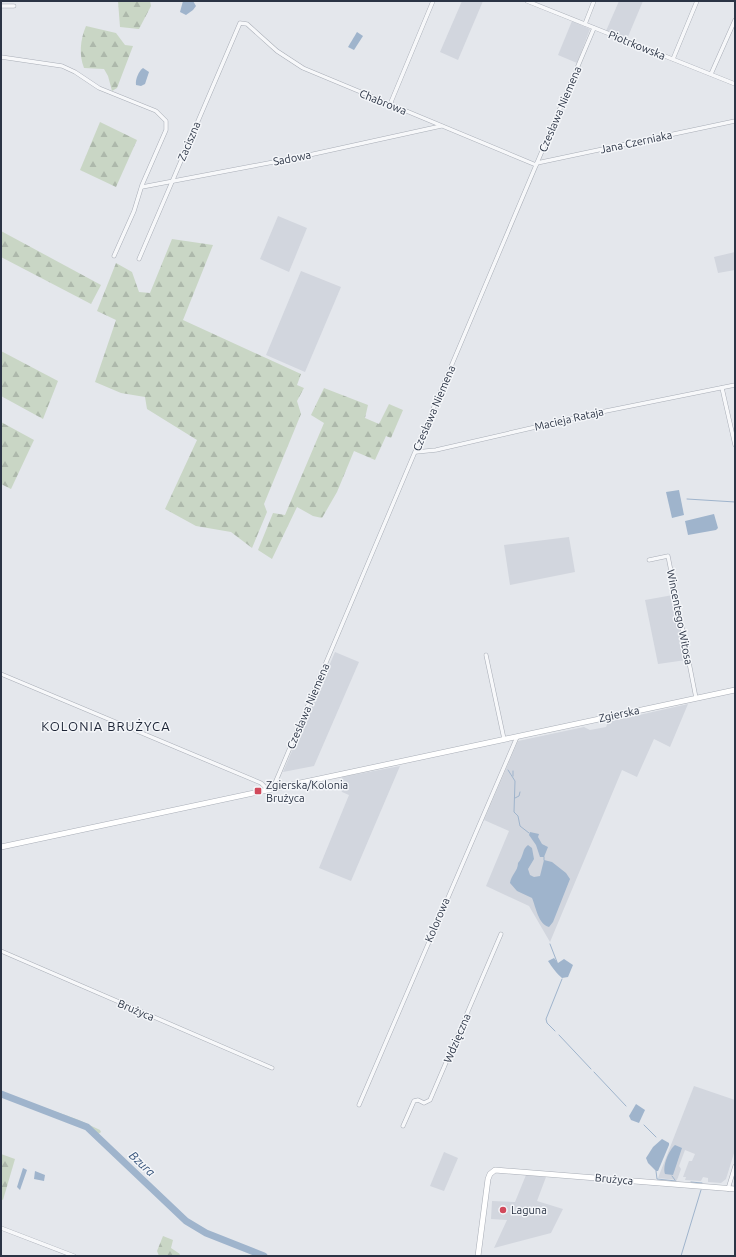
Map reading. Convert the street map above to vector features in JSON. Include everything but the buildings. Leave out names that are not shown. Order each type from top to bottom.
[{"type":"main road","name":"Zgierska","points":[[1,847],[735,690]]},
{"type":"main road","name":"Brużyca","points":[[478,1256],[488,1179],[493,1170],[735,1189]]},
{"type":"street","points":[[392,105],[391,102],[433,1]]},
{"type":"street","name":"Piotrkowska","points":[[527,1],[735,84]]},
{"type":"street","points":[[585,24],[594,1]]},
{"type":"street","points":[[673,59],[697,1]]},
{"type":"street","points":[[1,6],[14,6]]},
{"type":"street","points":[[711,74],[735,20]]},
{"type":"street","name":"Chabrowa","points":[[240,23],[247,24],[277,51],[302,68],[536,164]]},
{"type":"street","name":"Zaciszna","points":[[139,259],[240,23]]},
{"type":"street","name":"Czesława Niemena","points":[[273,788],[594,28]]},
{"type":"street","points":[[1,57],[62,66],[75,72],[99,88],[161,114],[166,121],[166,130],[142,187],[134,211],[127,223],[114,256]]},
{"type":"street","name":"Jana Czerniaka","points":[[536,164],[735,120]]},
{"type":"street","name":"Sadowa","points":[[142,187],[441,126]]},
{"type":"street","name":"Macieja Rataja","points":[[416,452],[436,450],[602,412],[735,385]]},
{"type":"street","points":[[722,388],[735,445]]},
{"type":"street","name":"Wincentego Witosa","points":[[649,560],[668,556],[696,698]]},
{"type":"street","points":[[486,655],[504,739]]},
{"type":"street","points":[[1,674],[261,783],[267,790]]},
{"type":"street","name":"Kolorowa","points":[[359,1105],[517,736]]},
{"type":"street","name":"Wdzięczna","points":[[403,1126],[414,1101],[418,1100],[424,1103],[430,1100],[501,934]]},
{"type":"street","name":"Brużyca","points":[[1,951],[272,1068]]},
{"type":"street","points":[[728,1189],[735,1166]]},
{"type":"street","points":[[1,1228],[74,1256]]},
{"type":"shaded area","points":[[462,1],[483,1],[458,60],[440,52]]},
{"type":"shaded area","points":[[619,1],[643,1],[627,39],[606,31]]},
{"type":"shaded area","points":[[572,21],[590,29],[577,63],[558,55]]},
{"type":"shaded area","points":[[278,216],[307,228],[289,272],[260,259]]},
{"type":"shaded area","points":[[735,252],[735,270],[718,273],[714,257]]},
{"type":"shaded area","points":[[301,271],[341,287],[305,372],[266,355]]},
{"type":"shaded area","points":[[569,537],[575,572],[510,585],[504,545]]},
{"type":"shaded area","points":[[673,595],[686,660],[658,664],[645,600]]},
{"type":"shaded area","points":[[335,652],[359,662],[314,766],[283,772],[297,739],[302,734],[302,729]]},
{"type":"shaded area","points":[[688,704],[670,747],[654,739],[637,777],[622,770],[550,942],[529,906],[486,886],[509,831],[484,820],[518,741],[584,727],[590,730],[606,727],[608,722]]},
{"type":"shaded area","points":[[400,766],[351,881],[319,868],[349,795],[342,792],[339,785],[342,777]]},
{"type":"shaded area","points":[[694,1086],[735,1100],[735,1150],[726,1179],[721,1183],[708,1182],[708,1178],[703,1177],[701,1181],[685,1180],[686,1177],[683,1177],[689,1161],[692,1161],[695,1154],[685,1150],[679,1166],[681,1169],[677,1180],[658,1178]]},
{"type":"shaded area","points":[[444,1152],[458,1158],[444,1191],[430,1186]]},
{"type":"shaded area","points":[[526,1175],[546,1177],[537,1201],[563,1209],[551,1233],[494,1248],[507,1220],[491,1219],[492,1201],[515,1202]]},
{"type":"green space","points":[[118,1],[150,1],[151,6],[139,29],[120,27]]},
{"type":"green space","points":[[86,26],[116,33],[125,45],[133,46],[117,88],[112,91],[108,76],[104,69],[84,68],[81,58],[81,47],[82,37]]},
{"type":"green space","points":[[100,122],[137,140],[116,187],[80,170]]},
{"type":"green space","points":[[1,231],[101,285],[91,304],[1,257]]},
{"type":"green space","points":[[172,239],[213,245],[183,320],[301,374],[297,385],[304,388],[297,401],[301,414],[264,504],[267,512],[252,548],[231,532],[196,526],[165,509],[197,440],[147,409],[145,397],[121,393],[95,382],[116,320],[97,311],[116,263],[132,272],[139,292],[150,293]]},
{"type":"green space","points":[[1,351],[58,381],[43,419],[1,396]]},
{"type":"green space","points":[[324,388],[368,405],[365,418],[379,424],[389,404],[403,410],[391,438],[386,436],[375,460],[354,451],[337,492],[322,518],[313,516],[297,507],[272,559],[258,550],[273,513],[285,515],[324,423],[311,415]]},
{"type":"green space","points":[[1,422],[34,440],[11,489],[1,484]]},
{"type":"green space","points":[[1,1092],[79,1120],[100,1130],[101,1132],[97,1135],[79,1124],[1,1094]]},
{"type":"green space","points":[[1,1154],[15,1159],[3,1200],[1,1199]]},
{"type":"green space","points":[[163,1236],[173,1240],[171,1248],[180,1254],[179,1256],[159,1256],[157,1251]]},
{"type":"water","points":[[183,1],[193,1],[196,6],[186,15],[180,12]]},
{"type":"water","points":[[357,32],[363,36],[354,50],[348,47]]},
{"type":"water","points":[[143,68],[149,72],[145,84],[141,86],[136,85],[138,75]]},
{"type":"water","points":[[679,490],[684,515],[672,518],[666,492]]},
{"type":"water","points":[[714,514],[718,528],[716,530],[688,535],[685,521]]},
{"type":"water","points":[[530,832],[539,834],[538,837],[542,844],[548,847],[544,857],[540,857],[536,845],[529,835]]},
{"type":"water","points":[[528,845],[532,848],[534,859],[528,869],[530,875],[534,877],[540,876],[544,860],[552,862],[566,873],[570,879],[553,922],[549,927],[540,919],[532,898],[517,891],[510,883],[518,863]]},
{"type":"water","points":[[554,958],[558,963],[564,959],[573,965],[568,977],[562,978],[553,968],[548,961]]},
{"type":"water","points":[[636,1104],[645,1110],[639,1123],[631,1120],[629,1116]]},
{"type":"water","points":[[662,1139],[669,1143],[669,1145],[658,1171],[656,1171],[648,1163],[646,1158],[653,1147]]},
{"type":"water","points":[[675,1145],[682,1148],[673,1175],[665,1174],[664,1167],[667,1158]]},
{"type":"water","points":[[23,1168],[27,1170],[20,1190],[17,1187]]},
{"type":"water","points":[[35,1171],[45,1175],[44,1181],[34,1179]]},
{"type":"waterway","points":[[687,499],[735,502]]},
{"type":"waterway","points":[[508,770],[515,781],[514,812],[518,816],[520,826],[529,833]]},
{"type":"waterway","points":[[513,771],[513,776]]},
{"type":"waterway","points":[[515,798],[519,796],[520,792]]},
{"type":"waterway","points":[[550,944],[557,962]]},
{"type":"waterway","points":[[555,1031],[547,1023],[546,1019],[562,979]]},
{"type":"waterway","points":[[559,1035],[591,1069]]},
{"type":"waterway","points":[[594,1072],[626,1106]]},
{"type":"waterway","name":"Bzura","points":[[1,1094],[87,1127],[186,1221],[206,1233],[264,1256]]},
{"type":"waterway","points":[[644,1125],[656,1137]]},
{"type":"waterway","points":[[656,1171],[657,1179],[676,1181]]},
{"type":"waterway","points":[[672,1176],[675,1180]]},
{"type":"waterway","points":[[691,1182],[702,1183]]},
{"type":"waterway","points":[[681,1256],[701,1190]]},
{"type":"place","name":"Zgierska/Kolonia Brużyca","points":[[258,791]]},
{"type":"place","name":"Laguna","points":[[503,1210]]},
{"type":"district","name":"KOLONIA BRUŻYCA","points":[[106,726]]}]
